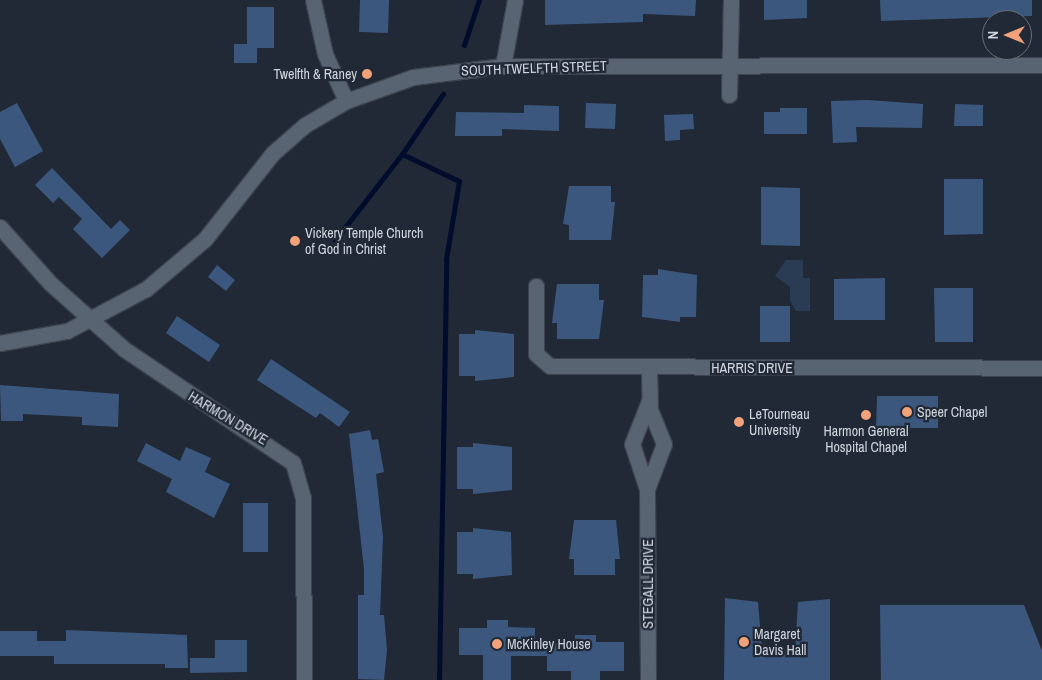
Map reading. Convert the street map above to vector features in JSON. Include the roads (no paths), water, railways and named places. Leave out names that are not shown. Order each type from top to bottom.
[{"type":"street","points":[[313,0],[325,54],[346,101]]},
{"type":"street","points":[[502,66],[515,0]]},
{"type":"street","points":[[729,95],[730,0]]},
{"type":"street","name":"SOUTH TWELFTH STREET","points":[[0,343],[37,339],[93,320],[146,289],[183,261],[272,153],[305,125],[346,101],[413,77],[502,66],[1042,65]]},
{"type":"street","name":"HARMON DRIVE","points":[[0,227],[52,284],[156,373],[277,448],[293,463],[303,498],[304,680]]},
{"type":"street","name":"HARRIS DRIVE","points":[[536,286],[536,354],[542,363],[649,368],[1042,368]]},
{"type":"street","name":"STEGALL DRIVE","points":[[648,680],[648,488],[664,444],[649,401],[649,368]]},
{"type":"street","name":"STEGALL DRIVE","points":[[648,488],[632,444],[649,401]]},
{"type":"waterway","points":[[464,45],[479,0]]},
{"type":"waterway","points":[[439,680],[446,259],[459,181],[402,154],[443,94]]},
{"type":"waterway","points":[[335,240],[402,154]]},
{"type":"place","name":"Twelfth & Raney","points":[[367,74]]},
{"type":"place","name":"Vickery Temple Church of God in Christ","points":[[295,241]]},
{"type":"place","name":"Speer Chapel","points":[[907,412]]},
{"type":"place","name":"Harmon General Hospital Chapel","points":[[866,415]]},
{"type":"place","name":"LeTourneau University","points":[[739,422]]},
{"type":"place","name":"Margaret Davis Hall","points":[[744,642]]},
{"type":"place","name":"McKinley House","points":[[497,644]]}]
